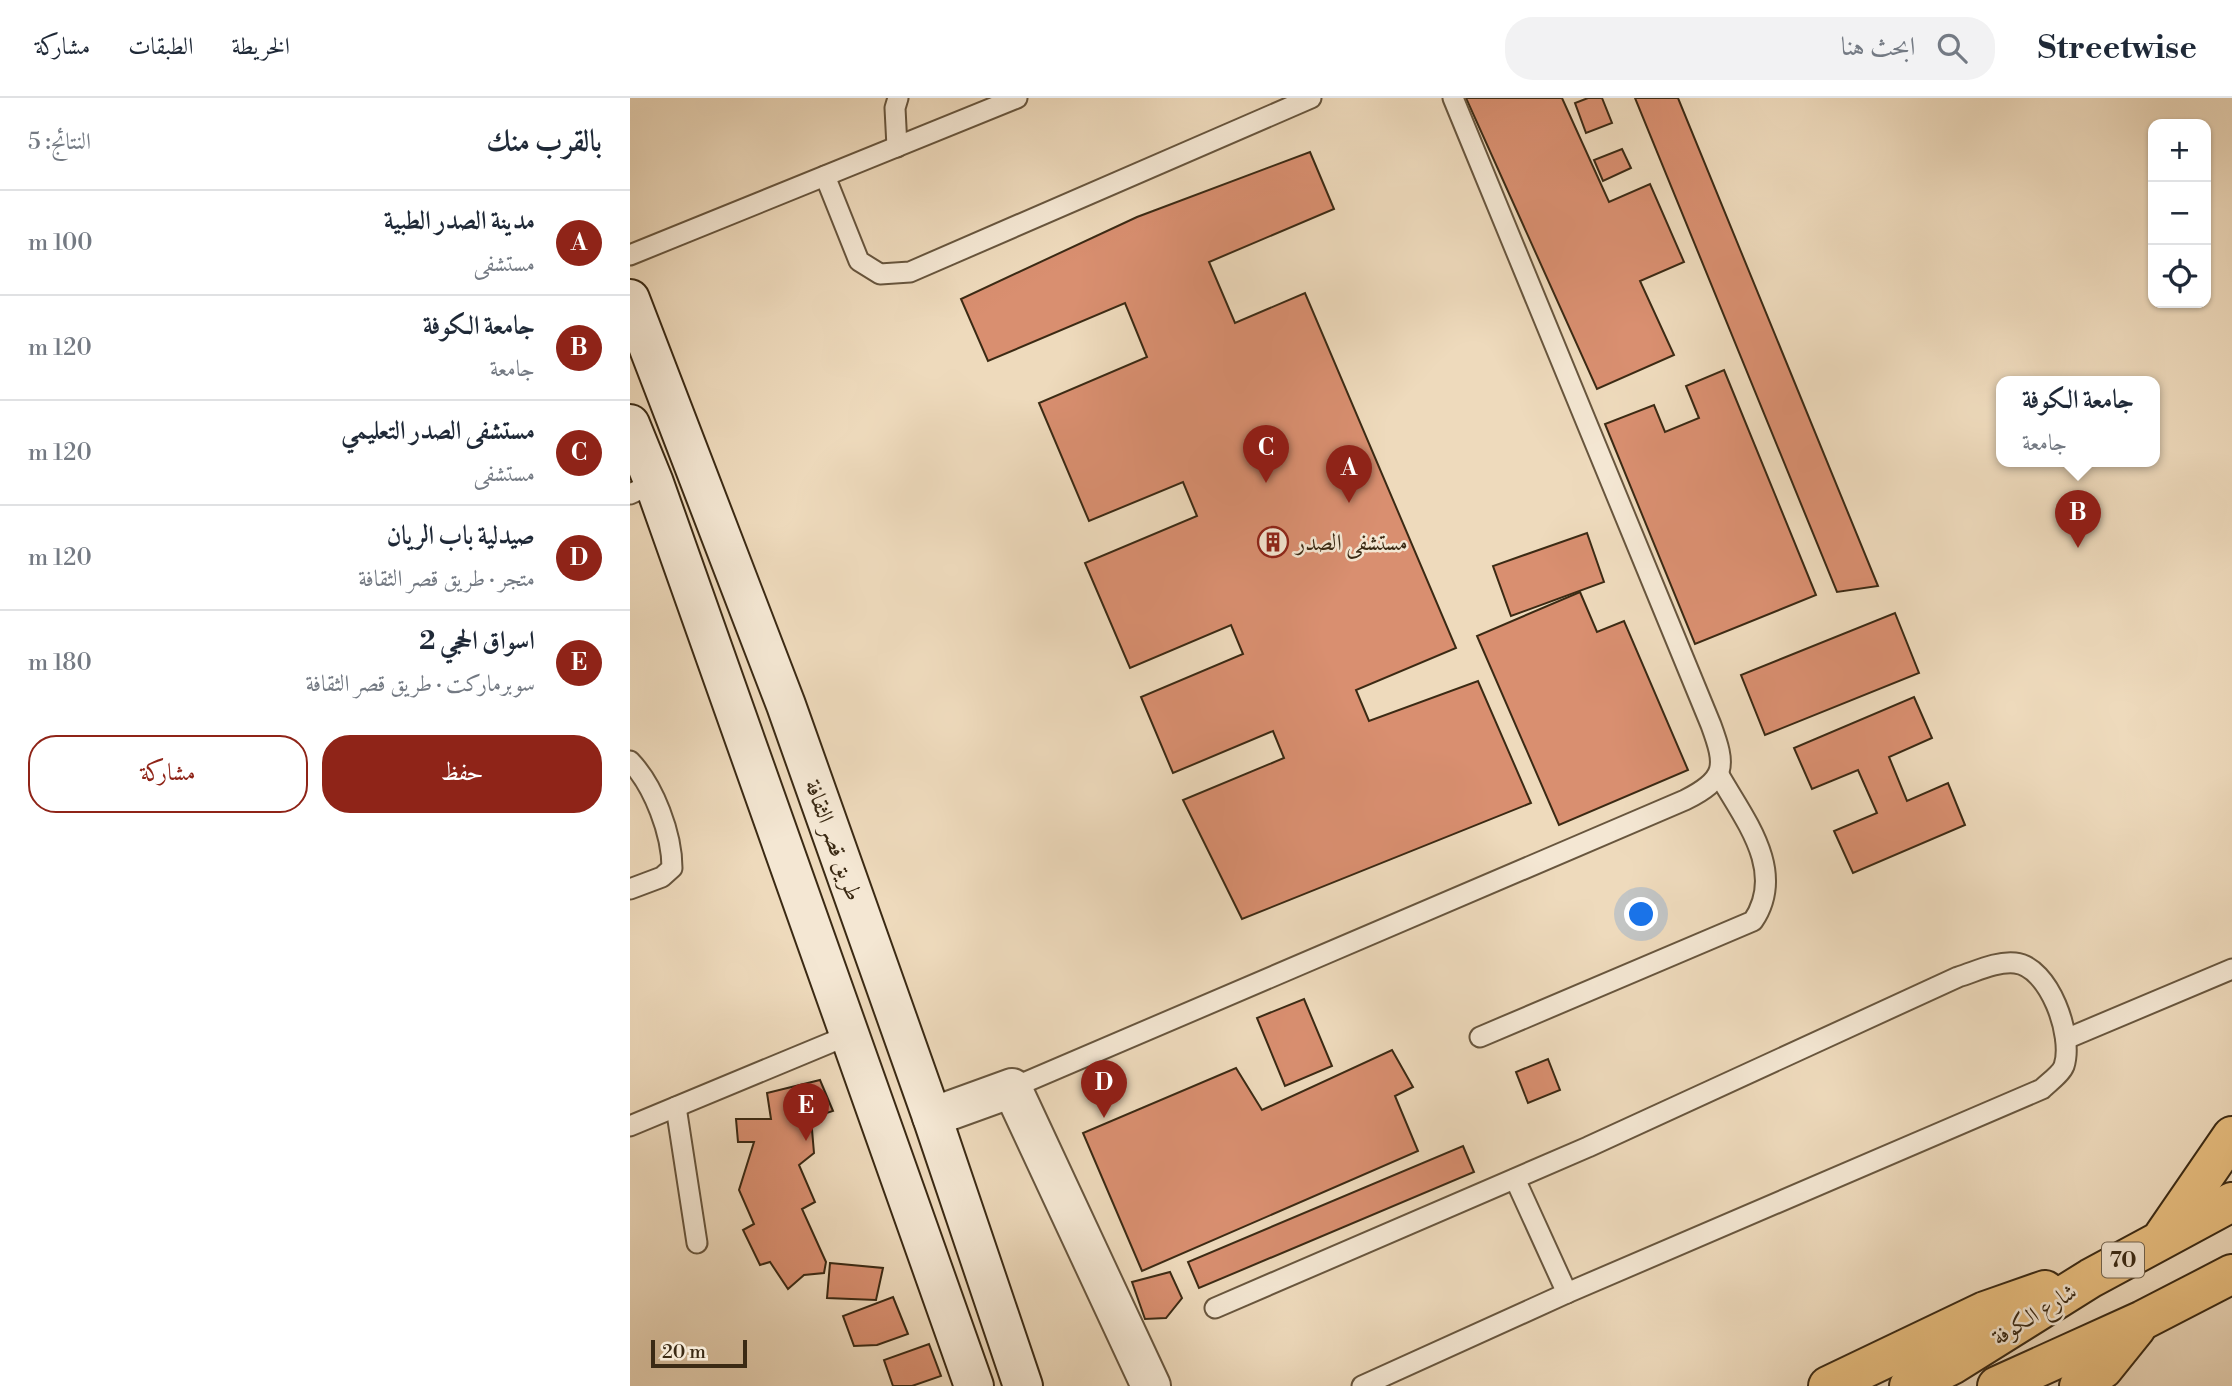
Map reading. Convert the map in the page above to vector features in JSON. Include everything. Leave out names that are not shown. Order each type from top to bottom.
[{"type":"highway","points":[[2162,1238],[2232,1136]]},
{"type":"highway","name":"شارع الكوفة","points":[[1909,1386],[1952,1365],[2018,1326],[2091,1278],[2232,1202]]},
{"type":"highway","name":"شارع الكوفة","points":[[1997,1386],[2070,1372],[2143,1320],[2232,1274]]},
{"type":"highway","points":[[1828,1386],[1985,1311],[2027,1295],[2091,1278]]},
{"type":"street","name":"طريق قصر الثقافة","points":[[630,299],[786,705],[932,1117],[1023,1386]]},
{"type":"street","points":[[630,424],[642,489],[738,722],[974,1386]]},
{"type":"street","points":[[738,722],[786,705]]},
{"type":"street","points":[[932,1117],[1012,1088],[1151,1386]]},
{"type":"lane","points":[[897,147],[895,108],[898,98]]},
{"type":"lane","points":[[630,255],[1017,98]]},
{"type":"lane","points":[[825,176],[859,261],[880,274],[910,272],[1311,98]]},
{"type":"lane","points":[[1453,98],[1711,724],[1721,752],[1719,775],[1764,855],[1762,908],[1753,921],[1480,1037]]},
{"type":"lane","points":[[630,761],[643,774],[672,847],[672,868],[662,877],[630,889]]},
{"type":"lane","points":[[1012,1088],[1685,800],[1707,789],[1719,775]]},
{"type":"lane","points":[[1215,1308],[1515,1179],[1958,977],[2000,964],[2017,963],[2036,973],[2056,1003],[2066,1039],[2064,1067],[2042,1089],[1566,1293],[1362,1386]]},
{"type":"lane","points":[[2066,1039],[2232,969]]},
{"type":"lane","points":[[630,1126],[849,1035]]},
{"type":"lane","points":[[676,1107],[697,1243]]},
{"type":"lane","points":[[1515,1179],[1566,1293]]},
{"type":"building","points":[[1466,98],[1562,98],[1609,202],[1650,184],[1684,262],[1640,281],[1674,355],[1597,389]]},
{"type":"building","points":[[1588,98],[1602,98],[1612,123],[1586,133],[1575,103]]},
{"type":"building","points":[[1635,98],[1678,98],[1878,586],[1837,592]]},
{"type":"building","points":[[1622,149],[1631,168],[1603,181],[1594,160]]},
{"type":"building","name":"مستشفى الصدر","points":[[1310,152],[1334,209],[1209,262],[1235,323],[1305,293],[1456,648],[1356,690],[1369,721],[1478,681],[1531,803],[1242,919],[1183,800],[1284,758],[1273,731],[1173,773],[1141,697],[1243,654],[1231,625],[1130,668],[1085,563],[1197,516],[1183,482],[1089,521],[1039,403],[1147,357],[1125,303],[988,361],[961,299],[1137,217]]},
{"type":"building","points":[[1724,370],[1816,595],[1695,644],[1605,424],[1654,405],[1665,432],[1699,418],[1686,386]]},
{"type":"building","points":[[1587,533],[1604,582],[1511,616],[1493,566]]},
{"type":"building","points":[[1580,592],[1597,632],[1624,621],[1688,770],[1559,825],[1477,636]]},
{"type":"building","points":[[1895,613],[1919,673],[1765,735],[1741,675]]},
{"type":"building","points":[[1914,697],[1932,738],[1889,757],[1907,801],[1948,783],[1965,825],[1853,873],[1834,831],[1877,813],[1858,770],[1812,789],[1794,748]]},
{"type":"building","points":[[1304,999],[1332,1066],[1285,1086],[1257,1018]]},
{"type":"building","points":[[1392,1050],[1413,1087],[1395,1096],[1418,1151],[1142,1271],[1083,1133],[1236,1068],[1262,1110]]},
{"type":"building","points":[[1548,1059],[1560,1090],[1528,1103],[1516,1072]]},
{"type":"building","points":[[820,1080],[833,1111],[811,1118],[814,1153],[799,1165],[815,1202],[802,1209],[826,1262],[824,1273],[804,1275],[788,1289],[770,1262],[760,1265],[743,1230],[754,1224],[739,1190],[754,1142],[738,1142],[736,1119],[771,1119],[767,1093]]},
{"type":"building","points":[[1463,1146],[1474,1172],[1199,1288],[1188,1262]]},
{"type":"building","points":[[830,1263],[883,1268],[876,1300],[827,1298]]},
{"type":"building","points":[[1170,1272],[1182,1298],[1166,1318],[1145,1319],[1132,1282]]},
{"type":"building","points":[[893,1297],[908,1334],[877,1345],[854,1346],[843,1316]]},
{"type":"building","points":[[929,1344],[941,1376],[912,1386],[893,1386],[884,1360]]},
{"type":"place","name":"مستشفى الصدر التعليمي","points":[[1266,483]]},
{"type":"place","name":"مدينة الصدر الطبية","points":[[1349,503]]},
{"type":"place","name":"مستشفى الصدر","points":[[1273,542]]},
{"type":"place","name":"جامعة الكوفة","points":[[2078,548]]},
{"type":"place","name":"صيدلية باب الريان","points":[[1104,1118]]},
{"type":"place","name":"اسواق الحجي 2","points":[[806,1141]]}]
